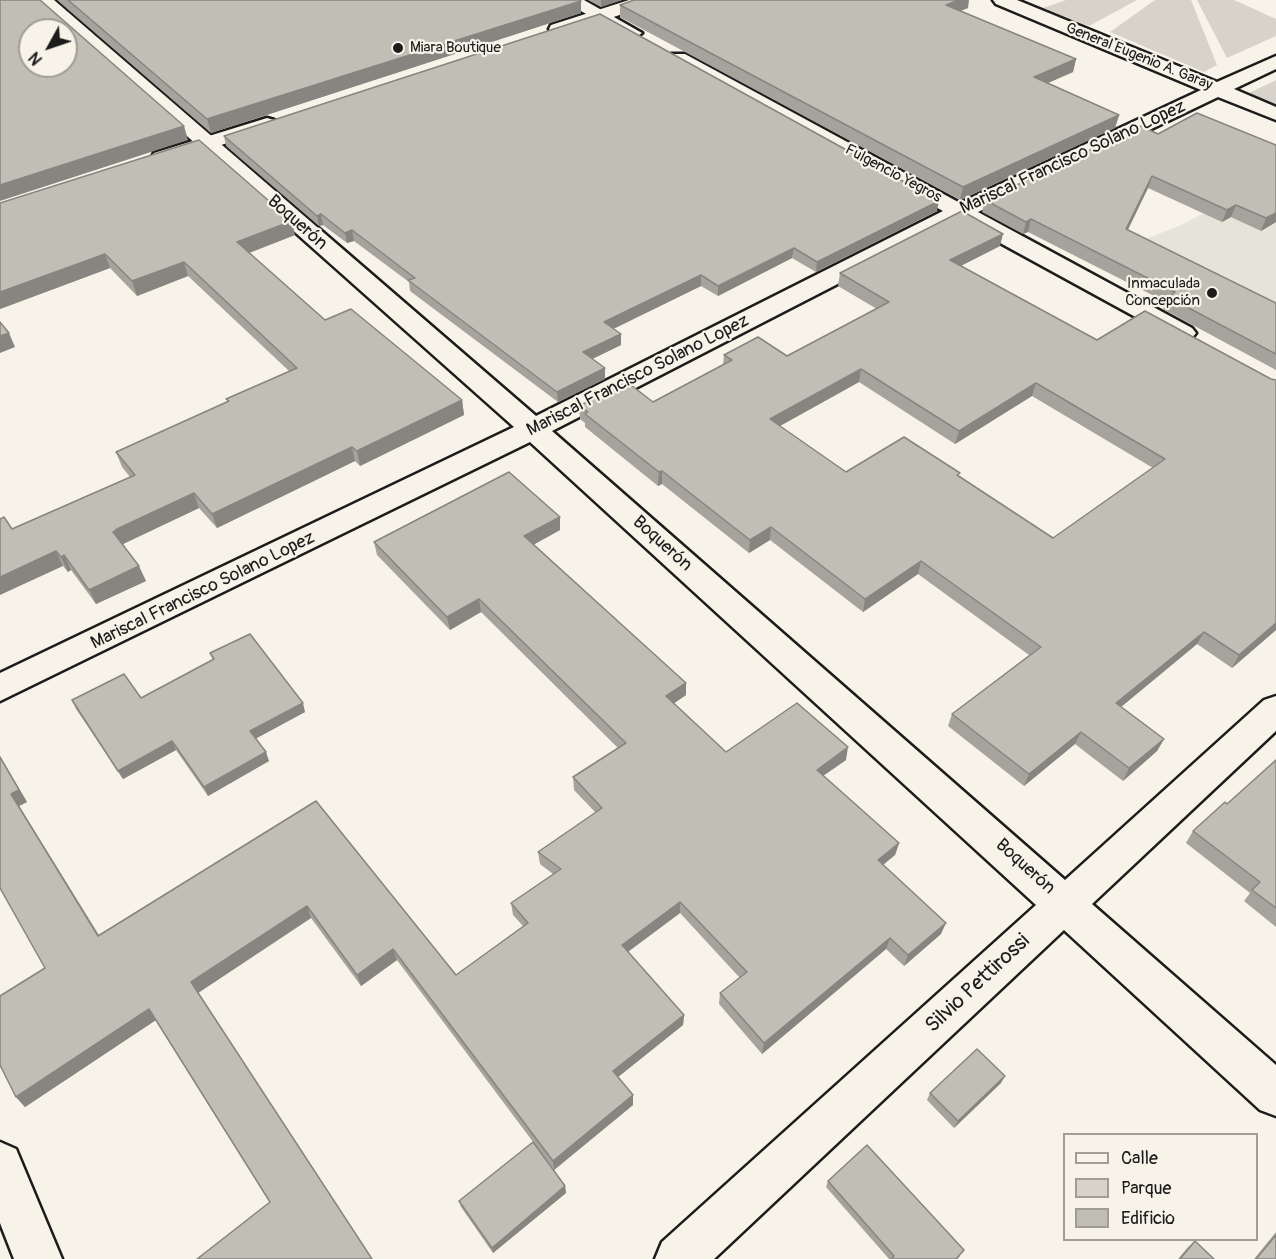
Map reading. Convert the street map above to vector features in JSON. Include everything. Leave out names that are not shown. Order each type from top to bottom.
[{"type":"main road","name":"Boquerón","points":[[43,0],[533,429],[1066,903],[1276,1094]]},
{"type":"main road","name":"Fulgencio Yegros","points":[[571,0],[1203,344]]},
{"type":"main road","points":[[543,34],[647,0]]},
{"type":"main road","name":"General Eugenio A. Garay","points":[[1002,0],[1276,114]]},
{"type":"main road","name":"Mariscal Francisco Solano Lopez","points":[[0,688],[533,429],[961,211],[1276,62]]},
{"type":"main road","points":[[141,165],[285,118]]},
{"type":"main road","name":"Silvio Pettirossi","points":[[679,1259],[1276,710]]},
{"type":"main road","points":[[0,1165],[38,1259]]},
{"type":"shaded area","name":"Inmaculada Concepción","points":[[1276,176],[1276,360],[1129,246],[1181,225]]},
{"type":"green space","points":[[1066,0],[1137,0],[1089,26],[1043,8]]},
{"type":"green space","points":[[1155,0],[1191,0],[1217,65],[1204,72],[1110,32]]},
{"type":"green space","points":[[1197,0],[1234,0],[1276,19],[1276,36],[1227,58]]},
{"type":"green space","points":[[1276,80],[1276,105],[1249,93]]},
{"type":"building","points":[[0,0],[40,0],[61,18],[18,18],[18,78],[78,78],[78,33],[184,126],[0,185]]},
{"type":"building","points":[[68,0],[579,0],[581,1],[207,119]]},
{"type":"building","points":[[634,0],[959,0],[946,5],[1076,59],[1034,77],[1119,115],[963,187],[620,5]]},
{"type":"building","points":[[600,14],[939,201],[817,262],[794,248],[718,286],[701,275],[604,322],[621,334],[583,352],[605,368],[557,392],[408,280],[415,278],[352,230],[345,233],[321,214],[317,216],[224,136]]},
{"type":"building","points":[[1197,113],[1276,145],[1276,213],[1266,218],[1236,205],[1227,210],[1152,176],[1126,229],[1276,303],[1276,354],[1168,297],[1175,292],[1031,219],[1026,222],[985,200],[1141,126],[1158,134]]},
{"type":"building","points":[[199,140],[292,221],[237,242],[325,320],[351,309],[462,400],[357,451],[352,447],[212,514],[194,493],[117,529],[113,532],[139,566],[89,590],[64,555],[61,557],[56,551],[0,577],[0,519],[4,517],[12,529],[135,475],[116,452],[297,368],[184,262],[132,281],[105,254],[0,292],[0,203]]},
{"type":"building","points":[[962,211],[1003,234],[950,260],[1097,340],[1145,311],[1276,380],[1276,623],[1239,655],[1204,632],[1116,703],[1164,739],[1129,768],[1081,732],[1029,774],[952,714],[1041,647],[921,561],[865,599],[771,527],[750,540],[662,471],[659,472],[585,414],[588,412],[579,406],[627,382],[653,402],[732,360],[724,355],[758,337],[787,356],[889,302],[840,273]],"holes":[[[861,369],[959,431],[1036,383],[1165,459],[1053,538],[904,437],[846,472],[770,419]]]},
{"type":"building","points":[[0,322],[9,333],[0,336]]},
{"type":"building","points":[[509,472],[560,517],[524,536],[686,683],[666,696],[726,752],[797,703],[848,747],[817,770],[899,843],[878,860],[946,923],[908,955],[890,938],[764,1043],[720,993],[747,972],[680,902],[622,945],[684,1015],[613,1071],[633,1095],[553,1161],[393,949],[357,975],[307,906],[191,982],[372,1259],[197,1259],[270,1202],[149,1009],[16,1097],[0,1065],[0,996],[45,968],[0,888],[0,757],[19,790],[11,794],[98,936],[316,801],[456,975],[528,923],[511,903],[561,869],[538,852],[602,808],[573,777],[626,743],[479,599],[447,617],[374,542]]},
{"type":"building","points":[[250,634],[303,703],[250,731],[266,752],[204,787],[172,741],[118,771],[72,700],[124,674],[141,698],[214,659],[210,653]]},
{"type":"building","points":[[1276,760],[1276,908],[1252,890],[1260,882],[1193,831]]},
{"type":"building","points":[[977,1049],[1005,1076],[958,1121],[930,1093]]},
{"type":"building","points":[[533,1142],[565,1186],[492,1248],[459,1201]]},
{"type":"building","points":[[867,1145],[964,1250],[956,1259],[891,1259],[894,1256],[828,1181]]},
{"type":"building","points":[[1276,1235],[1276,1259],[1256,1259]]},
{"type":"building","points":[[1195,1241],[1214,1259],[1180,1259]]},
{"type":"place","name":"Miara Boutique","points":[[398,48]]},
{"type":"place","name":"Inmaculada Concepción","points":[[1212,293]]}]
